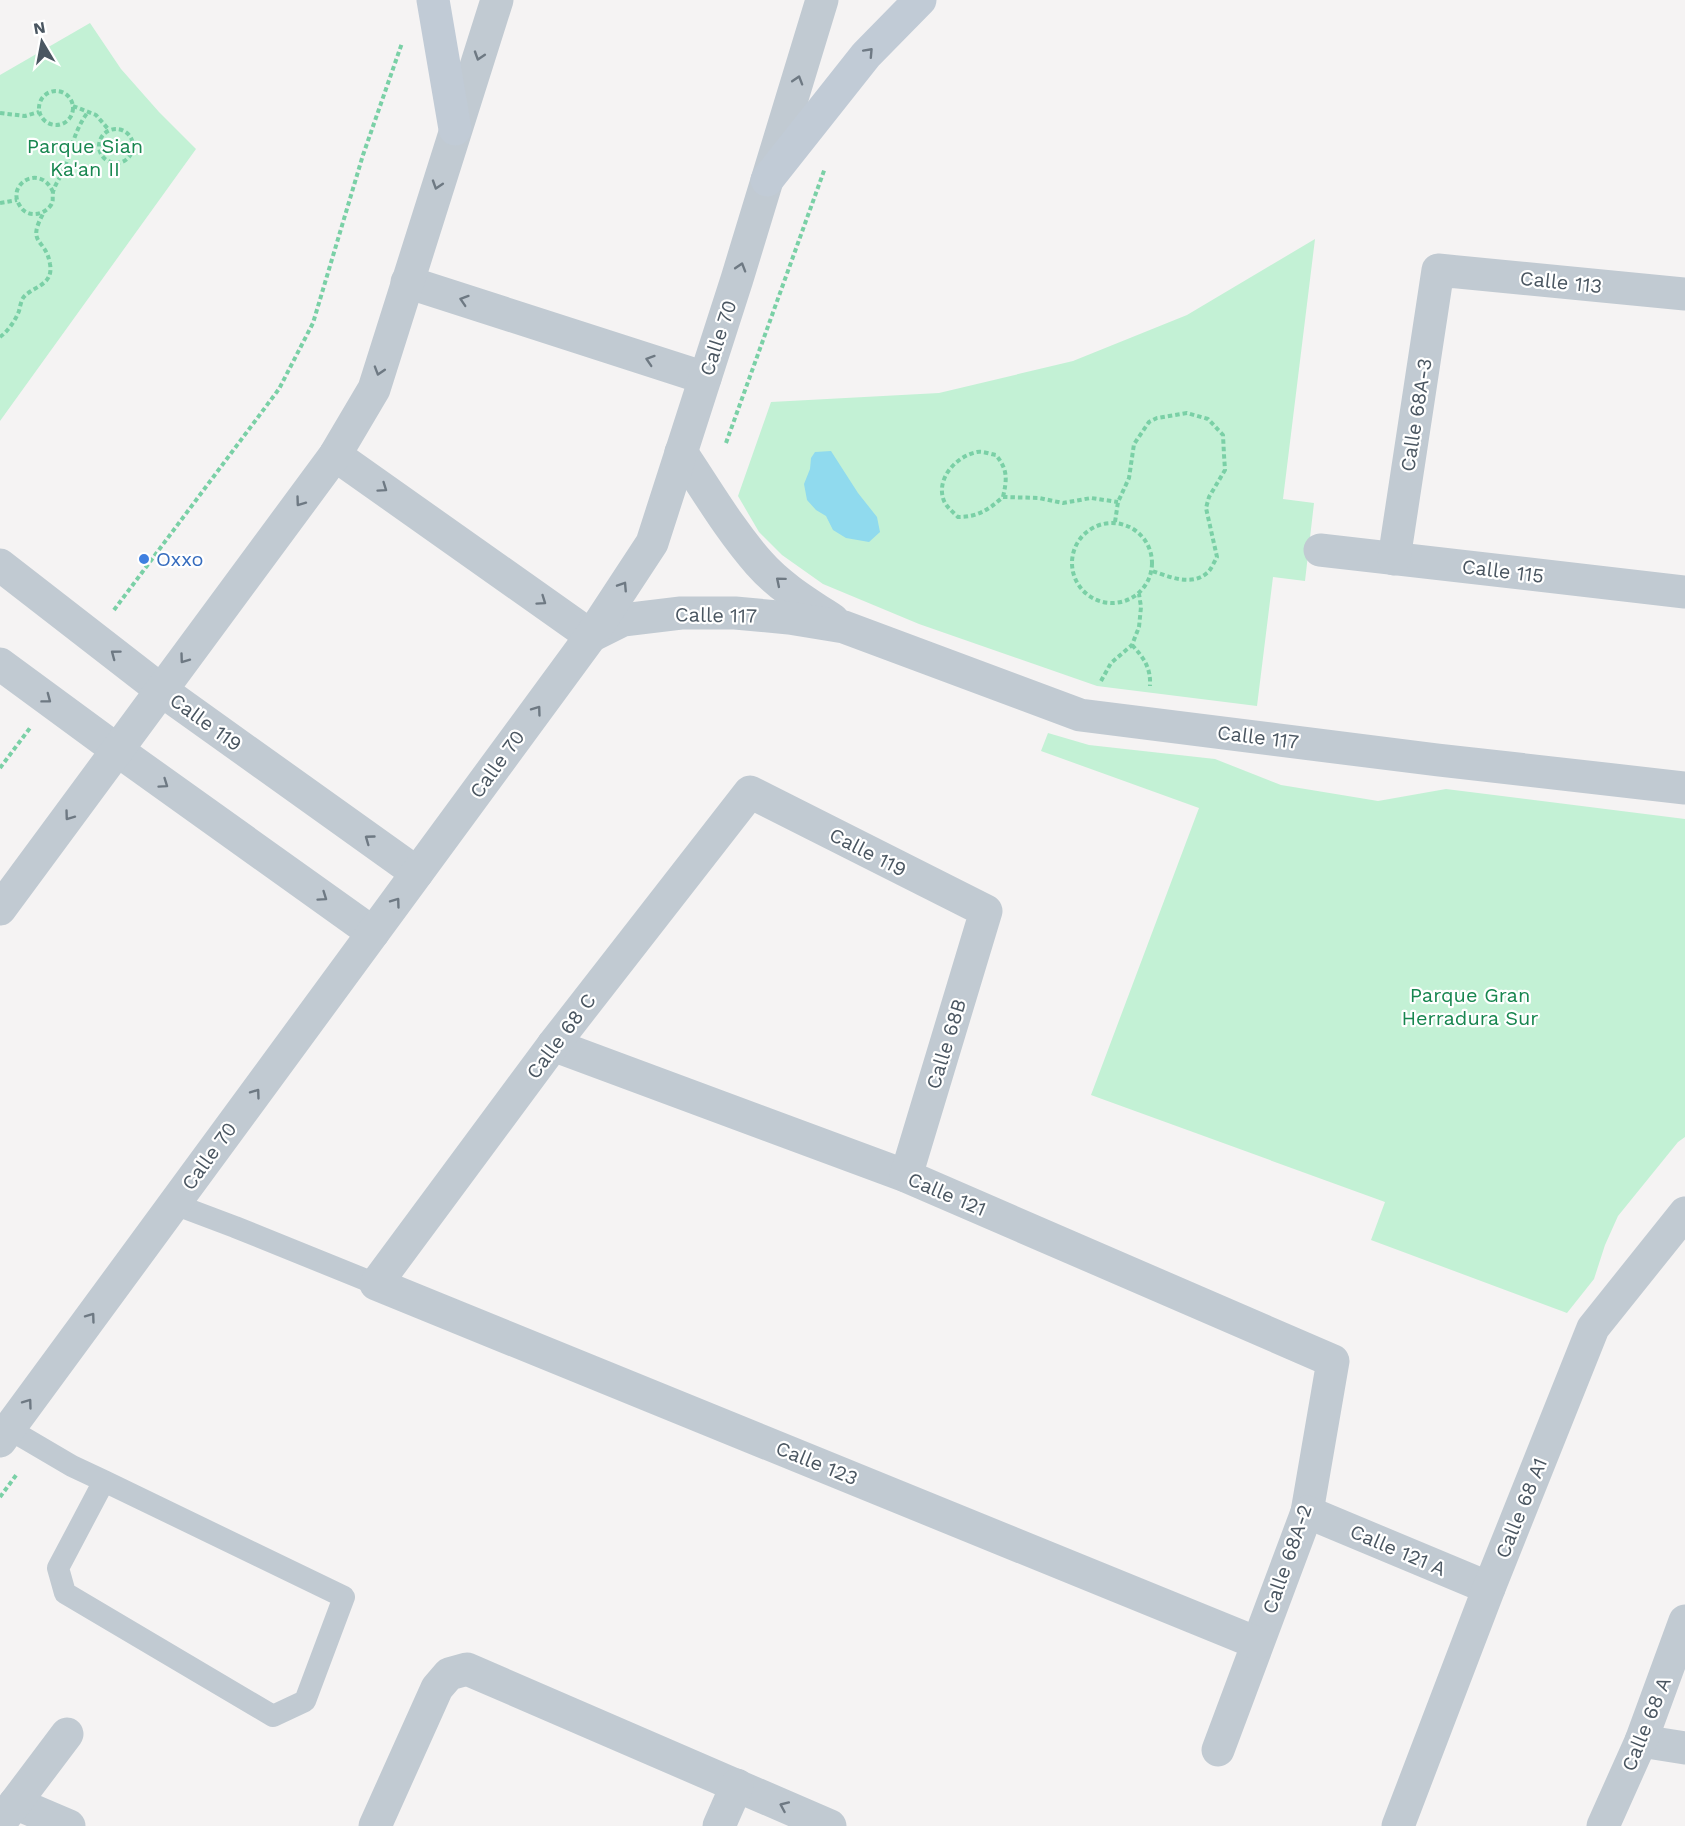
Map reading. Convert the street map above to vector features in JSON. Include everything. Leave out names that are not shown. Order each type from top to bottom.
[{"type":"main road","points":[[433,0],[455,129]]},
{"type":"main road","points":[[767,180],[866,55],[920,0]]},
{"type":"street","points":[[0,909],[335,455],[374,389],[497,0]]},
{"type":"street","name":"Calle 70","points":[[4,1435],[591,636],[652,543],[822,0]]},
{"type":"street","name":"Calle 113","points":[[1438,270],[1685,294]]},
{"type":"street","name":"Calle 68A-3","points":[[1394,559],[1438,270]]},
{"type":"street","points":[[407,282],[705,378]]},
{"type":"street","name":"Calle 117","points":[[681,452],[726,520],[760,564],[802,600],[844,627]]},
{"type":"street","points":[[335,455],[591,636]]},
{"type":"street","name":"Calle 115","points":[[1320,550],[1685,592]]},
{"type":"street","name":"Calle 119","points":[[0,565],[161,690],[417,873]]},
{"type":"street","name":"Calle 117","points":[[591,636],[623,620],[681,613],[735,613],[768,616],[844,627],[1080,715],[1685,788]]},
{"type":"street","points":[[0,664],[374,933]]},
{"type":"street","name":"Calle 119","points":[[750,792],[986,911]]},
{"type":"street","name":"Calle 68 C","points":[[376,1284],[553,1046],[750,792]]},
{"type":"street","name":"Calle 68B","points":[[906,1176],[986,911]]},
{"type":"street","name":"Calle 121","points":[[553,1046],[906,1176],[1333,1361]]},
{"type":"street","name":"Calle 68 A1","points":[[1398,1826],[1489,1588],[1593,1328],[1685,1213]]},
{"type":"street","name":"Calle 123","points":[[376,1284],[1257,1644]]},
{"type":"street","name":"Calle 68A-2","points":[[1218,1750],[1306,1512],[1333,1361]]},
{"type":"street","name":"Calle 121 A","points":[[1306,1512],[1489,1588]]},
{"type":"street","name":"Calle 68 A","points":[[1608,1824],[1685,1621]]},
{"type":"street","points":[[375,1826],[437,1688],[449,1674],[467,1669],[830,1826]]},
{"type":"street","points":[[67,1734],[8,1813],[69,1826]]},
{"type":"street","points":[[1641,1741],[1685,1748]]},
{"type":"street","points":[[718,1826],[737,1785]]},
{"type":"lane","points":[[174,1204],[376,1284]]},
{"type":"lane","points":[[4,1435],[104,1481],[344,1597],[305,1701],[273,1716],[65,1593],[58,1568],[104,1481]]},
{"type":"path","points":[[93,638],[279,388],[313,323],[363,155],[405,33]]},
{"type":"path","points":[[49,92],[65,93],[73,106],[72,114],[62,124],[47,123],[39,112],[39,104],[49,92]]},
{"type":"path","points":[[73,106],[96,115],[110,130]]},
{"type":"path","points":[[0,113],[25,116],[39,112]]},
{"type":"path","points":[[53,192],[66,164],[76,131],[88,112]]},
{"type":"path","points":[[110,130],[125,131],[131,137],[132,151],[122,162],[108,161],[99,150],[99,141],[103,134],[110,130]]},
{"type":"path","points":[[723,450],[826,165]]},
{"type":"path","points":[[0,337],[17,315],[24,297],[38,288],[49,276],[50,264],[44,248],[36,239],[36,227],[43,213],[54,200],[53,192],[50,184],[43,179],[36,177],[27,179],[17,192],[20,207],[27,213],[43,213]]},
{"type":"path","points":[[0,203],[17,200]]},
{"type":"path","points":[[1115,522],[1118,502],[1129,478],[1134,444],[1149,422],[1157,418],[1187,413],[1208,419],[1222,435],[1225,470],[1209,497],[1206,508],[1217,557],[1207,573],[1196,580],[1182,580],[1152,570]]},
{"type":"path","points":[[1003,497],[1007,475],[1004,464],[996,455],[979,452],[964,456],[951,467],[943,484],[943,497],[947,507],[958,517],[971,517],[986,512],[1003,497],[1039,498],[1063,502],[1091,498],[1118,502]]},
{"type":"path","points":[[1115,522],[1130,527],[1142,536],[1151,550],[1152,570],[1148,581],[1138,594],[1125,601],[1109,603],[1094,599],[1081,589],[1073,576],[1071,560],[1076,545],[1085,532],[1099,525],[1115,522]]},
{"type":"path","points":[[1089,716],[1104,674],[1111,663],[1132,645],[1139,627],[1142,607],[1138,594]]},
{"type":"path","points":[[1132,645],[1144,658],[1151,674],[1149,723]]},
{"type":"path","points":[[0,768],[50,701]]},
{"type":"green space","name":"Parque Sian Ka'an II","points":[[90,23],[121,69],[196,149],[0,421],[0,75]]},
{"type":"green space","points":[[1315,239],[1283,499],[1314,503],[1305,581],[1273,577],[1257,706],[1097,686],[919,624],[823,584],[782,555],[759,532],[738,496],[771,402],[939,393],[1073,361],[1187,315]]},
{"type":"green space","name":"Parque Gran Herradura Sur","points":[[1048,733],[1089,745],[1215,759],[1281,785],[1378,801],[1446,789],[1685,819],[1685,1137],[1678,1142],[1618,1216],[1605,1245],[1594,1279],[1567,1313],[1371,1240],[1385,1202],[1091,1095],[1199,808],[1041,751]]},
{"type":"water","points":[[831,451],[858,493],[877,517],[880,532],[869,542],[846,538],[833,530],[826,516],[816,510],[807,500],[804,484],[810,469],[811,458],[815,452]]},
{"type":"place","name":"Oxxo","points":[[144,559]]}]
